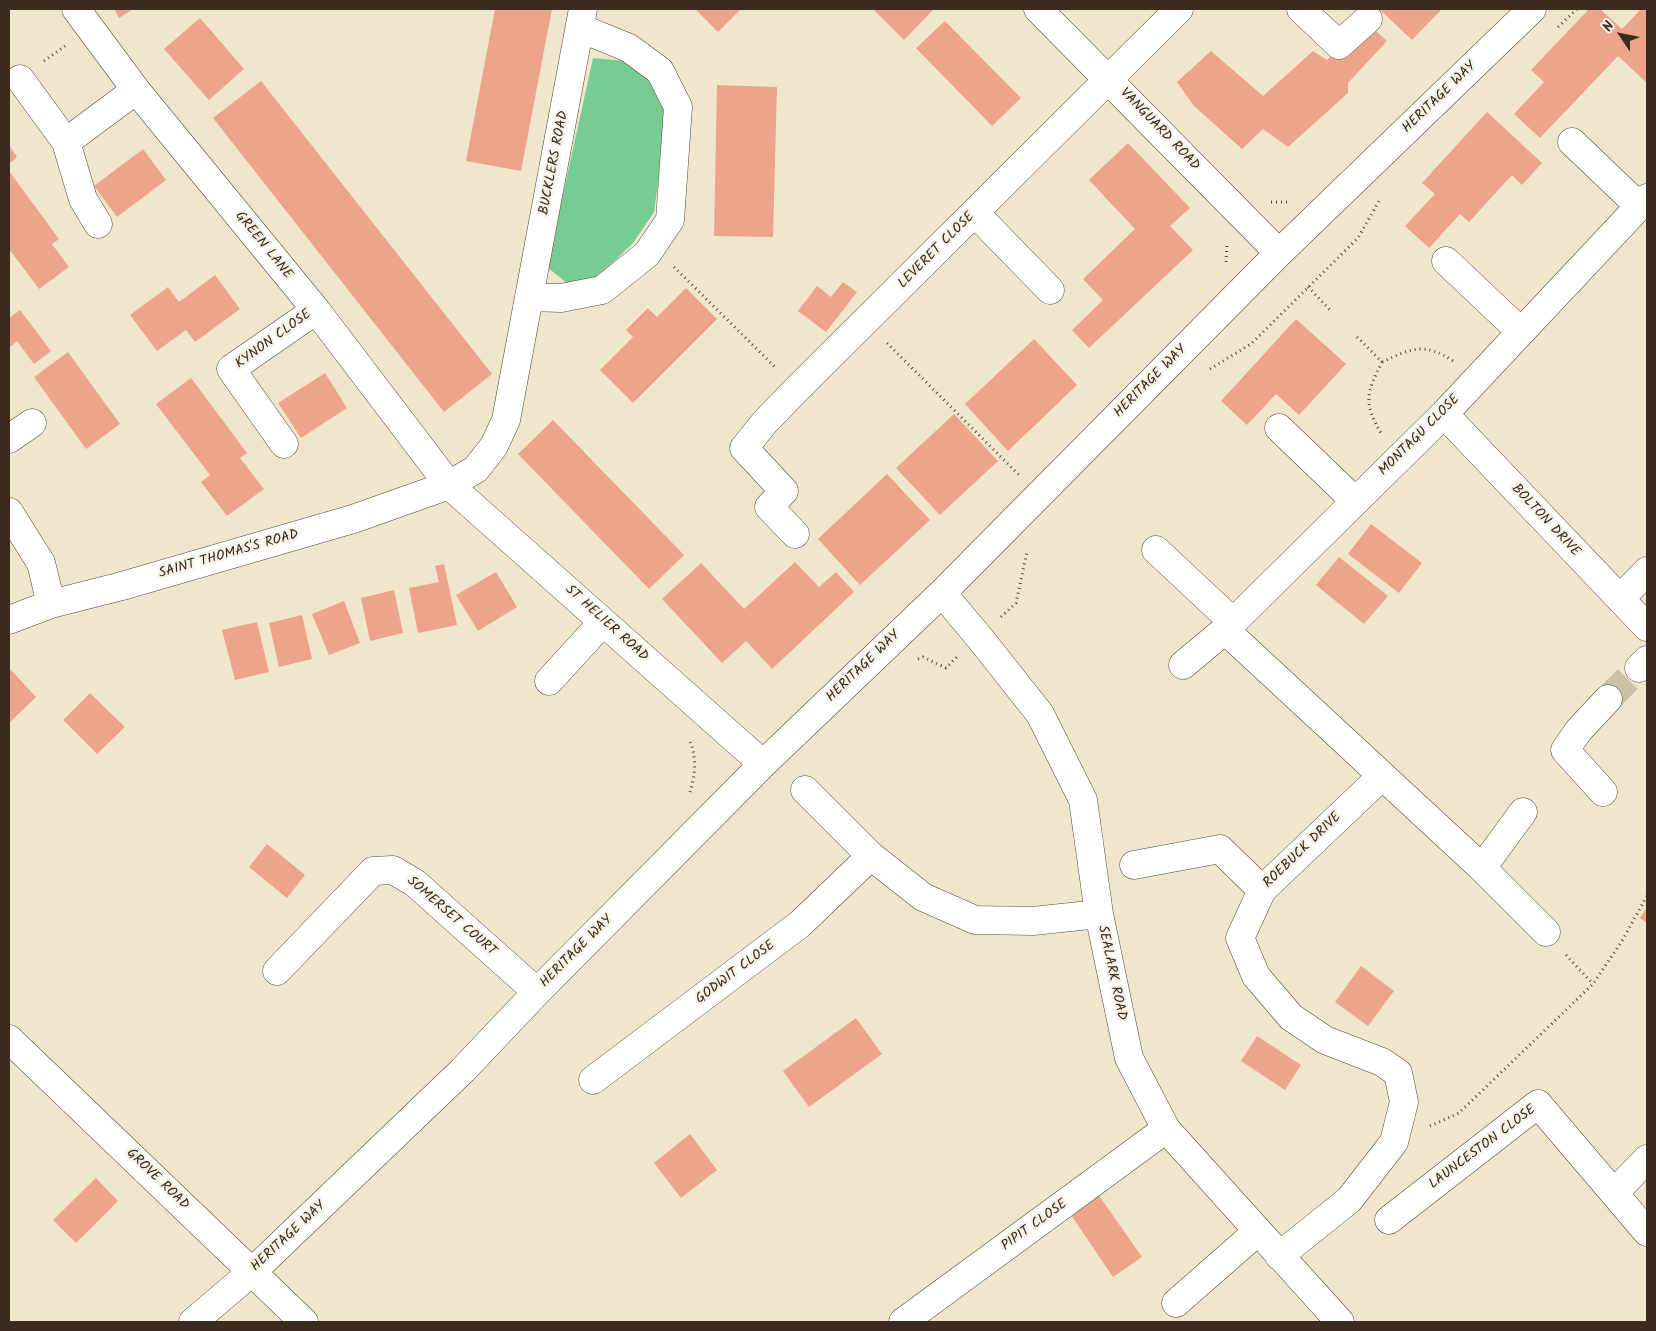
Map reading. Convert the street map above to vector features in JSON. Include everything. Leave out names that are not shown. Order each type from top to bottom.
[{"type":"street","name":"VANGUARD ROAD","points":[[1038,9],[1279,253]]},
{"type":"street","name":"LEVERET CLOSE","points":[[795,534],[768,507],[784,491],[744,448],[765,422],[797,389],[1179,9]]},
{"type":"street","points":[[1301,9],[1339,45],[1368,19]]},
{"type":"street","name":"HERITAGE WAY","points":[[193,1322],[253,1271],[463,1070],[537,992],[762,764],[942,593],[1279,253],[1532,9]]},
{"type":"street","name":"GREEN LANE","points":[[83,18],[136,90],[316,310],[449,485]]},
{"type":"street","name":"BUCKLERS ROAD","points":[[449,485],[476,469],[494,446],[506,420],[581,18],[660,71],[678,107],[670,220],[647,254],[602,290],[561,298],[529,297]]},
{"type":"street","points":[[20,79],[66,142],[83,199],[98,224]]},
{"type":"street","points":[[66,142],[136,90]]},
{"type":"street","points":[[1572,142],[1643,202]]},
{"type":"street","name":"MONTAGU CLOSE","points":[[1183,665],[1229,626],[1444,414],[1643,202]]},
{"type":"street","points":[[975,213],[1050,290]]},
{"type":"street","points":[[1446,261],[1521,332]]},
{"type":"street","name":"KYNON CLOSE","points":[[284,444],[231,369],[316,310]]},
{"type":"street","name":"BOLTON DRIVE","points":[[1444,414],[1647,627]]},
{"type":"street","points":[[9,439],[32,422]]},
{"type":"street","points":[[1279,428],[1355,501]]},
{"type":"street","name":"SAINT THOMAS'S ROAD","points":[[9,620],[51,604],[122,586],[353,519],[449,485]]},
{"type":"street","name":"ST HELIER ROAD","points":[[449,485],[762,764]]},
{"type":"street","points":[[9,512],[42,563],[51,604]]},
{"type":"street","points":[[1156,550],[1229,626],[1382,776],[1482,868],[1546,932]]},
{"type":"street","points":[[1620,599],[1647,571]]},
{"type":"street","name":"SEALARK ROAD","points":[[942,593],[1040,714],[1083,800],[1100,914],[1129,1058],[1166,1129],[1340,1322]]},
{"type":"street","points":[[549,681],[603,622]]},
{"type":"street","points":[[1603,792],[1564,750],[1578,730],[1608,699]]},
{"type":"street","name":"ROEBUCK DRIVE","points":[[1279,1256],[1349,1200],[1394,1142],[1404,1102],[1398,1073],[1382,1062],[1325,1040],[1291,1017],[1256,976],[1240,938],[1262,890],[1382,776]]},
{"type":"street","points":[[805,790],[871,856],[924,897],[975,920],[1034,922],[1100,914]]},
{"type":"street","points":[[1482,868],[1523,812]]},
{"type":"street","points":[[1134,865],[1220,849],[1262,890]]},
{"type":"street","name":"GODWIT CLOSE","points":[[593,1080],[800,924],[871,856]]},
{"type":"street","name":"SOMERSET COURT","points":[[277,971],[373,871],[393,870],[415,883],[537,992]]},
{"type":"street","name":"GROVE ROAD","points":[[9,1039],[304,1322]]},
{"type":"street","name":"LAUNCESTON CLOSE","points":[[1389,1220],[1538,1104],[1647,1232]]},
{"type":"street","name":"PIPIT CLOSE","points":[[903,1322],[1166,1129]]},
{"type":"street","points":[[1614,1193],[1647,1159]]},
{"type":"street","points":[[1176,1303],[1257,1232]]},
{"type":"path","points":[[1556,29],[1577,9]]},
{"type":"path","points":[[20,79],[83,18]]},
{"type":"path","points":[[1204,374],[1252,344],[1358,238],[1379,201]]},
{"type":"path","points":[[653,246],[797,389]]},
{"type":"path","points":[[1308,287],[1332,312]]},
{"type":"path","points":[[866,321],[1022,478]]},
{"type":"path","points":[[1357,337],[1382,362]]},
{"type":"path","points":[[1402,455],[1383,437],[1373,419],[1368,403],[1370,386],[1382,362],[1408,350],[1428,349],[1452,360],[1475,380]]},
{"type":"path","points":[[1016,603],[1027,552],[1032,546]]},
{"type":"path","points":[[1394,1142],[1459,1113],[1592,984],[1622,941],[1647,896]]},
{"type":"path","points":[[1546,932],[1592,984]]},
{"type":"green space","points":[[593,58],[625,61],[649,79],[668,109],[654,212],[633,243],[598,277],[568,284],[547,267]]},
{"type":"building","points":[[114,9],[133,9],[119,18]]},
{"type":"building","points":[[495,9],[552,9],[521,171],[466,161]]},
{"type":"building","points":[[695,9],[741,9],[718,32]]},
{"type":"building","points":[[873,9],[934,9],[904,40]]},
{"type":"building","points":[[1379,9],[1442,9],[1412,40]]},
{"type":"building","points":[[1589,9],[1600,9],[1622,29],[1641,9],[1647,11],[1647,83],[1618,56],[1540,138],[1514,114],[1544,82],[1531,70]]},
{"type":"building","points":[[200,18],[244,69],[209,100],[164,49]]},
{"type":"building","points":[[945,21],[1021,98],[992,126],[916,48]]},
{"type":"building","points":[[1366,22],[1387,41],[1348,83],[1348,93],[1288,147],[1263,129],[1242,149],[1194,106],[1177,82],[1211,51],[1263,96],[1313,51],[1327,60]]},
{"type":"building","points":[[261,81],[492,374],[444,412],[213,118]]},
{"type":"building","points":[[717,85],[777,87],[773,237],[714,236]]},
{"type":"building","points":[[1487,112],[1542,163],[1522,185],[1512,175],[1469,222],[1460,214],[1429,248],[1405,226],[1435,194],[1422,183]]},
{"type":"building","points":[[1128,143],[1190,208],[1170,226],[1193,250],[1089,348],[1072,330],[1103,300],[1083,279],[1135,229],[1089,180]]},
{"type":"building","points":[[9,145],[17,157],[9,164]]},
{"type":"building","points":[[143,149],[166,180],[117,217],[94,186]]},
{"type":"building","points":[[9,171],[59,239],[52,244],[69,267],[39,289],[9,249]]},
{"type":"building","points":[[215,275],[240,309],[195,342],[186,330],[157,351],[130,315],[168,287],[179,302]]},
{"type":"building","points":[[843,282],[857,292],[826,332],[798,311],[817,286],[831,297]]},
{"type":"building","points":[[686,288],[717,319],[633,403],[600,370],[633,337],[626,330],[648,308],[657,317]]},
{"type":"building","points":[[20,310],[51,351],[34,364],[17,341],[9,348],[9,318]]},
{"type":"building","points":[[1296,319],[1346,364],[1299,415],[1276,394],[1247,425],[1221,401]]},
{"type":"building","points":[[1034,339],[1077,385],[1008,451],[965,404]]},
{"type":"building","points":[[68,352],[120,424],[86,449],[34,377]]},
{"type":"building","points":[[325,373],[347,408],[301,438],[278,403]]},
{"type":"building","points":[[191,378],[247,453],[240,458],[264,489],[227,516],[201,482],[210,475],[156,404]]},
{"type":"building","points":[[954,414],[998,461],[940,515],[896,468]]},
{"type":"building","points":[[553,420],[684,555],[649,589],[518,454]]},
{"type":"building","points":[[887,474],[930,520],[860,585],[818,539]]},
{"type":"building","points":[[1371,524],[1422,563],[1399,593],[1348,554]]},
{"type":"building","points":[[1339,557],[1388,596],[1364,624],[1316,585]]},
{"type":"building","points":[[795,562],[819,587],[836,572],[854,592],[772,669],[746,641],[722,663],[662,599],[701,563],[744,609]]},
{"type":"building","points":[[444,564],[457,625],[418,633],[409,588],[439,582],[435,566]]},
{"type":"building","points":[[496,572],[517,607],[478,631],[456,595]]},
{"type":"building","points":[[394,590],[403,633],[370,641],[361,598]]},
{"type":"building","points":[[344,601],[360,643],[329,655],[312,614]]},
{"type":"building","points":[[302,615],[312,659],[279,667],[269,623]]},
{"type":"building","points":[[257,622],[269,672],[235,680],[222,630]]},
{"type":"building","points":[[9,668],[36,697],[9,723]]},
{"type":"building","points":[[90,693],[125,727],[97,754],[63,720]]},
{"type":"building","points":[[267,844],[305,875],[287,898],[249,867]]},
{"type":"building","points":[[1647,907],[1647,923],[1640,918]]},
{"type":"building","points":[[1361,966],[1394,991],[1368,1026],[1335,1002]]},
{"type":"building","points":[[856,1018],[882,1054],[809,1107],[783,1071]]},
{"type":"building","points":[[1257,1036],[1301,1065],[1285,1090],[1241,1061]]},
{"type":"building","points":[[690,1134],[717,1170],[681,1198],[654,1163]]},
{"type":"building","points":[[96,1178],[118,1201],[76,1243],[53,1220]]},
{"type":"building","points":[[1093,1187],[1142,1257],[1113,1277],[1065,1206]]},
{"type":"tunnel","points":[[1608,699],[1639,668]]}]
